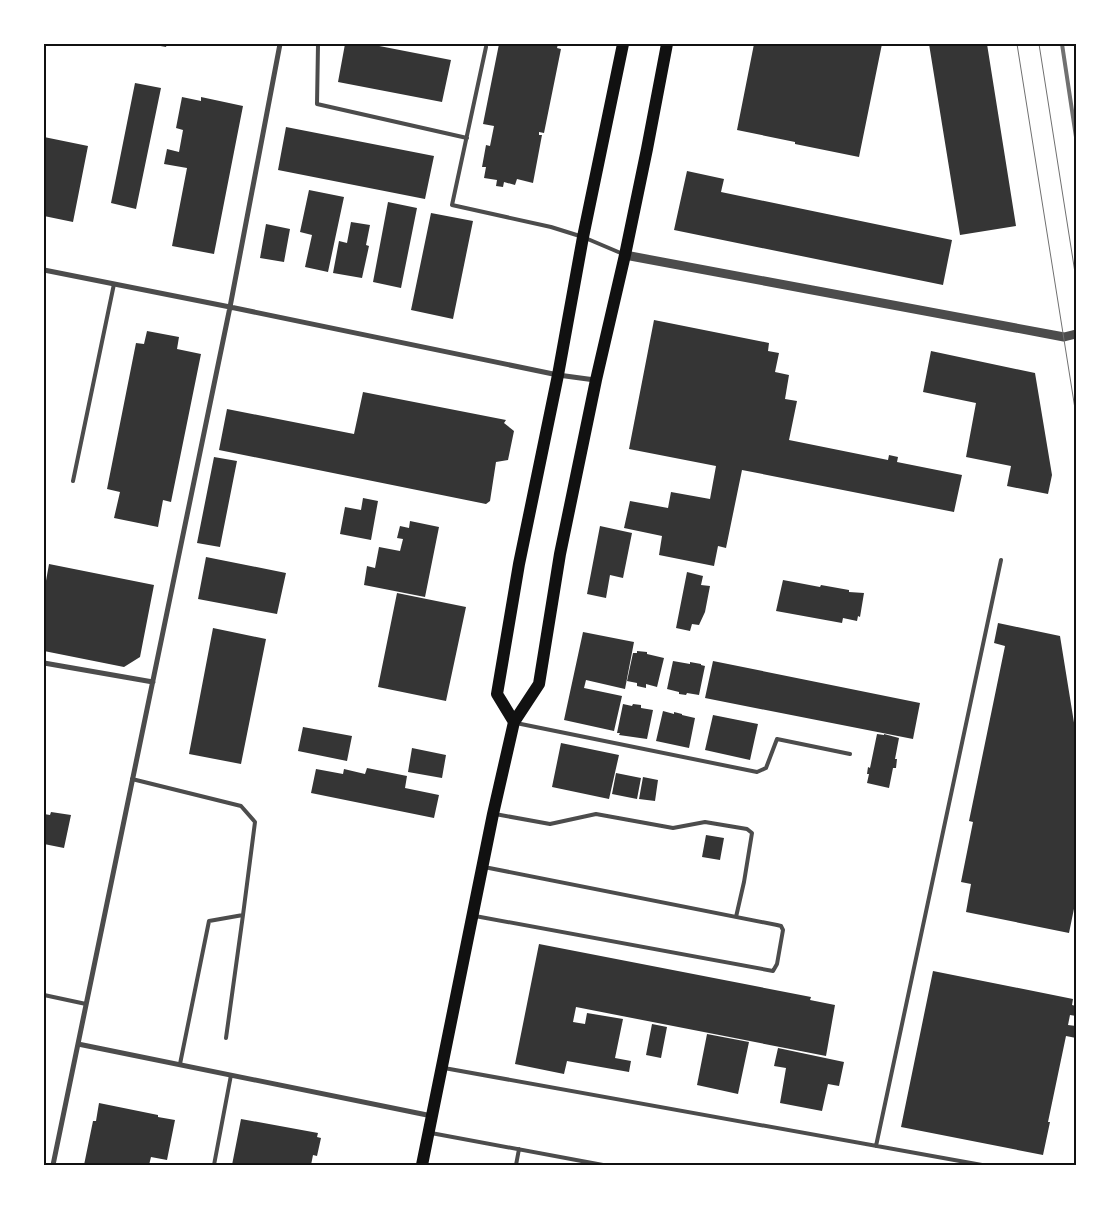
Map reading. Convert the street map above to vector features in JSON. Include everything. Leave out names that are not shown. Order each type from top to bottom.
[{"type":"main road","points":[[514,722],[497,694],[519,564],[623,44]]},
{"type":"main road","points":[[422,1165],[493,814],[514,722],[539,684],[560,554],[596,380],[625,255],[667,44]]},
{"type":"street","points":[[53,1165],[230,307],[280,44]]},
{"type":"street","points":[[625,255],[1064,337],[1076,334]]},
{"type":"street","points":[[44,270],[558,375],[596,380]]},
{"type":"street","points":[[44,663],[152,682]]},
{"type":"street","points":[[78,1044],[433,1116]]},
{"type":"lane","points":[[316,44],[318,45],[317,104],[466,138]]},
{"type":"lane","points":[[486,47],[452,205],[551,227],[583,237],[625,255]]},
{"type":"lane","points":[[73,481],[114,284]]},
{"type":"lane","points":[[876,1146],[1001,560]]},
{"type":"lane","points":[[514,722],[757,772],[766,768],[777,739],[850,754]]},
{"type":"lane","points":[[132,779],[241,806],[255,822],[226,1038]]},
{"type":"lane","points":[[493,814],[550,824],[596,814],[673,828],[705,822],[747,830],[752,833],[736,917]]},
{"type":"lane","points":[[473,915],[773,971],[776,968],[783,930],[781,926],[483,867]]},
{"type":"lane","points":[[180,1064],[209,921],[242,914]]},
{"type":"lane","points":[[44,995],[86,1004]]},
{"type":"lane","points":[[442,1068],[982,1165]]},
{"type":"lane","points":[[214,1165],[231,1075]]},
{"type":"lane","points":[[429,1132],[603,1165]]},
{"type":"lane","points":[[516,1165],[519,1149]]},
{"type":"building","points":[[155,44],[167,44],[166,47]]},
{"type":"building","points":[[345,44],[369,44],[451,60],[442,102],[338,82]]},
{"type":"building","points":[[499,44],[558,44],[557,48],[561,49],[544,133],[539,132],[539,135],[542,135],[533,183],[517,179],[515,185],[504,182],[503,187],[496,186],[497,180],[484,178],[486,167],[482,167],[486,145],[490,146],[494,126],[483,124]]},
{"type":"building","points":[[754,44],[882,44],[859,157],[737,130]]},
{"type":"building","points":[[929,44],[987,44],[1016,226],[960,235]]},
{"type":"building","points":[[135,83],[161,88],[136,209],[111,203]]},
{"type":"building","points":[[182,97],[201,101],[201,97],[243,106],[214,254],[172,246],[187,168],[164,164],[167,149],[179,152],[183,130],[176,128]]},
{"type":"building","points":[[286,127],[434,156],[425,199],[278,170]]},
{"type":"building","points":[[44,137],[88,146],[73,222],[44,216]]},
{"type":"building","points":[[687,171],[724,179],[721,192],[952,240],[943,285],[674,230]]},
{"type":"building","points":[[309,190],[344,197],[328,272],[305,267],[312,235],[300,232]]},
{"type":"building","points":[[388,202],[417,208],[401,288],[373,282]]},
{"type":"building","points":[[431,213],[473,221],[453,319],[411,310]]},
{"type":"building","points":[[351,222],[370,225],[366,245],[369,246],[362,278],[333,273],[339,241],[347,243]]},
{"type":"building","points":[[266,224],[290,229],[284,262],[260,258]]},
{"type":"building","points":[[654,320],[769,343],[768,351],[779,353],[775,372],[789,375],[785,399],[797,401],[789,440],[888,460],[889,455],[898,457],[897,462],[962,475],[954,512],[742,470],[726,548],[718,546],[714,566],[659,555],[662,536],[624,528],[630,501],[668,508],[671,492],[710,499],[716,466],[629,449]]},
{"type":"building","points":[[147,331],[179,337],[177,349],[201,354],[171,502],[163,500],[158,527],[114,518],[120,492],[107,489],[136,343],[144,344]]},
{"type":"building","points":[[931,351],[1035,373],[1052,475],[1048,494],[1007,486],[1011,466],[966,457],[976,403],[923,392]]},
{"type":"building","points":[[363,392],[506,420],[504,423],[514,431],[508,460],[496,462],[490,501],[486,504],[219,450],[227,409],[354,434]]},
{"type":"building","points":[[214,457],[237,461],[220,547],[197,543]]},
{"type":"building","points":[[363,498],[378,501],[371,540],[340,534],[345,507],[361,510]]},
{"type":"building","points":[[410,521],[439,527],[425,597],[364,585],[367,566],[375,568],[379,547],[400,551],[403,539],[397,538],[400,526],[409,528]]},
{"type":"building","points":[[600,526],[632,533],[623,578],[610,575],[606,598],[587,594]]},
{"type":"building","points":[[206,557],[286,573],[277,614],[198,599]]},
{"type":"building","points":[[49,564],[154,585],[140,657],[124,667],[44,651],[44,592]]},
{"type":"building","points":[[687,572],[703,576],[701,585],[710,586],[705,612],[699,625],[692,624],[690,631],[676,628]]},
{"type":"building","points":[[783,580],[864,593],[860,617],[858,616],[857,621],[843,618],[842,623],[776,611]]},
{"type":"building","points":[[397,593],[466,607],[446,701],[378,687]]},
{"type":"building","points":[[998,623],[1060,636],[1076,735],[1076,899],[1069,933],[966,912],[971,884],[961,882],[973,822],[969,821],[1005,646],[994,643]]},
{"type":"building","points":[[213,628],[266,639],[241,764],[189,754]]},
{"type":"building","points":[[583,632],[634,642],[625,689],[586,680],[584,688],[622,696],[614,731],[564,720]]},
{"type":"building","points":[[637,651],[647,652],[647,654],[664,658],[657,687],[646,684],[646,688],[637,686],[637,683],[627,681],[633,653],[637,653]]},
{"type":"building","points":[[673,661],[690,664],[690,662],[705,666],[699,695],[679,694],[679,692],[667,689]]},
{"type":"building","points":[[713,661],[920,703],[913,739],[705,698]]},
{"type":"building","points":[[623,704],[641,705],[641,708],[653,710],[647,739],[619,735],[620,733],[617,733]]},
{"type":"building","points":[[663,711],[695,718],[689,748],[656,741]]},
{"type":"building","points":[[713,715],[758,724],[750,760],[705,750]]},
{"type":"building","points":[[303,727],[352,736],[347,761],[298,751]]},
{"type":"building","points":[[877,734],[899,738],[895,759],[897,759],[896,768],[893,768],[889,788],[867,783],[868,767],[870,768]]},
{"type":"building","points":[[561,743],[619,755],[609,799],[552,787]]},
{"type":"building","points":[[412,748],[446,755],[442,778],[408,772]]},
{"type":"building","points":[[367,768],[407,776],[405,788],[439,795],[434,818],[311,793],[316,769],[343,774],[344,769],[365,774]]},
{"type":"building","points":[[616,773],[641,778],[637,799],[612,794]]},
{"type":"building","points":[[643,777],[658,780],[655,801],[639,799]]},
{"type":"building","points":[[51,812],[71,815],[64,848],[44,844],[44,814],[50,815]]},
{"type":"building","points":[[706,835],[724,838],[720,860],[702,857]]},
{"type":"building","points":[[539,944],[811,997],[810,1000],[835,1005],[826,1056],[576,1007],[573,1022],[585,1024],[587,1013],[623,1019],[615,1058],[631,1061],[629,1072],[567,1061],[564,1074],[515,1064]]},
{"type":"building","points":[[933,971],[1073,999],[1072,1005],[1076,1006],[1076,1016],[1070,1015],[1068,1025],[1076,1026],[1076,1038],[1066,1036],[1043,1155],[901,1127]]},
{"type":"building","points":[[652,1024],[667,1027],[661,1058],[646,1055]]},
{"type":"building","points":[[707,1034],[749,1042],[738,1094],[697,1085]]},
{"type":"building","points":[[778,1048],[844,1062],[839,1086],[828,1084],[822,1111],[780,1103],[786,1068],[774,1066]]},
{"type":"building","points":[[99,1103],[175,1120],[167,1160],[151,1157],[149,1165],[84,1165],[93,1121],[96,1121]]},
{"type":"building","points":[[241,1119],[318,1133],[317,1137],[321,1138],[317,1156],[313,1155],[311,1165],[232,1165]]},
{"type":"tram line","points":[[1017,44],[1076,415]]},
{"type":"tram line","points":[[1039,44],[1076,279]]},
{"type":"railway","points":[[1062,44],[1076,137]]}]
